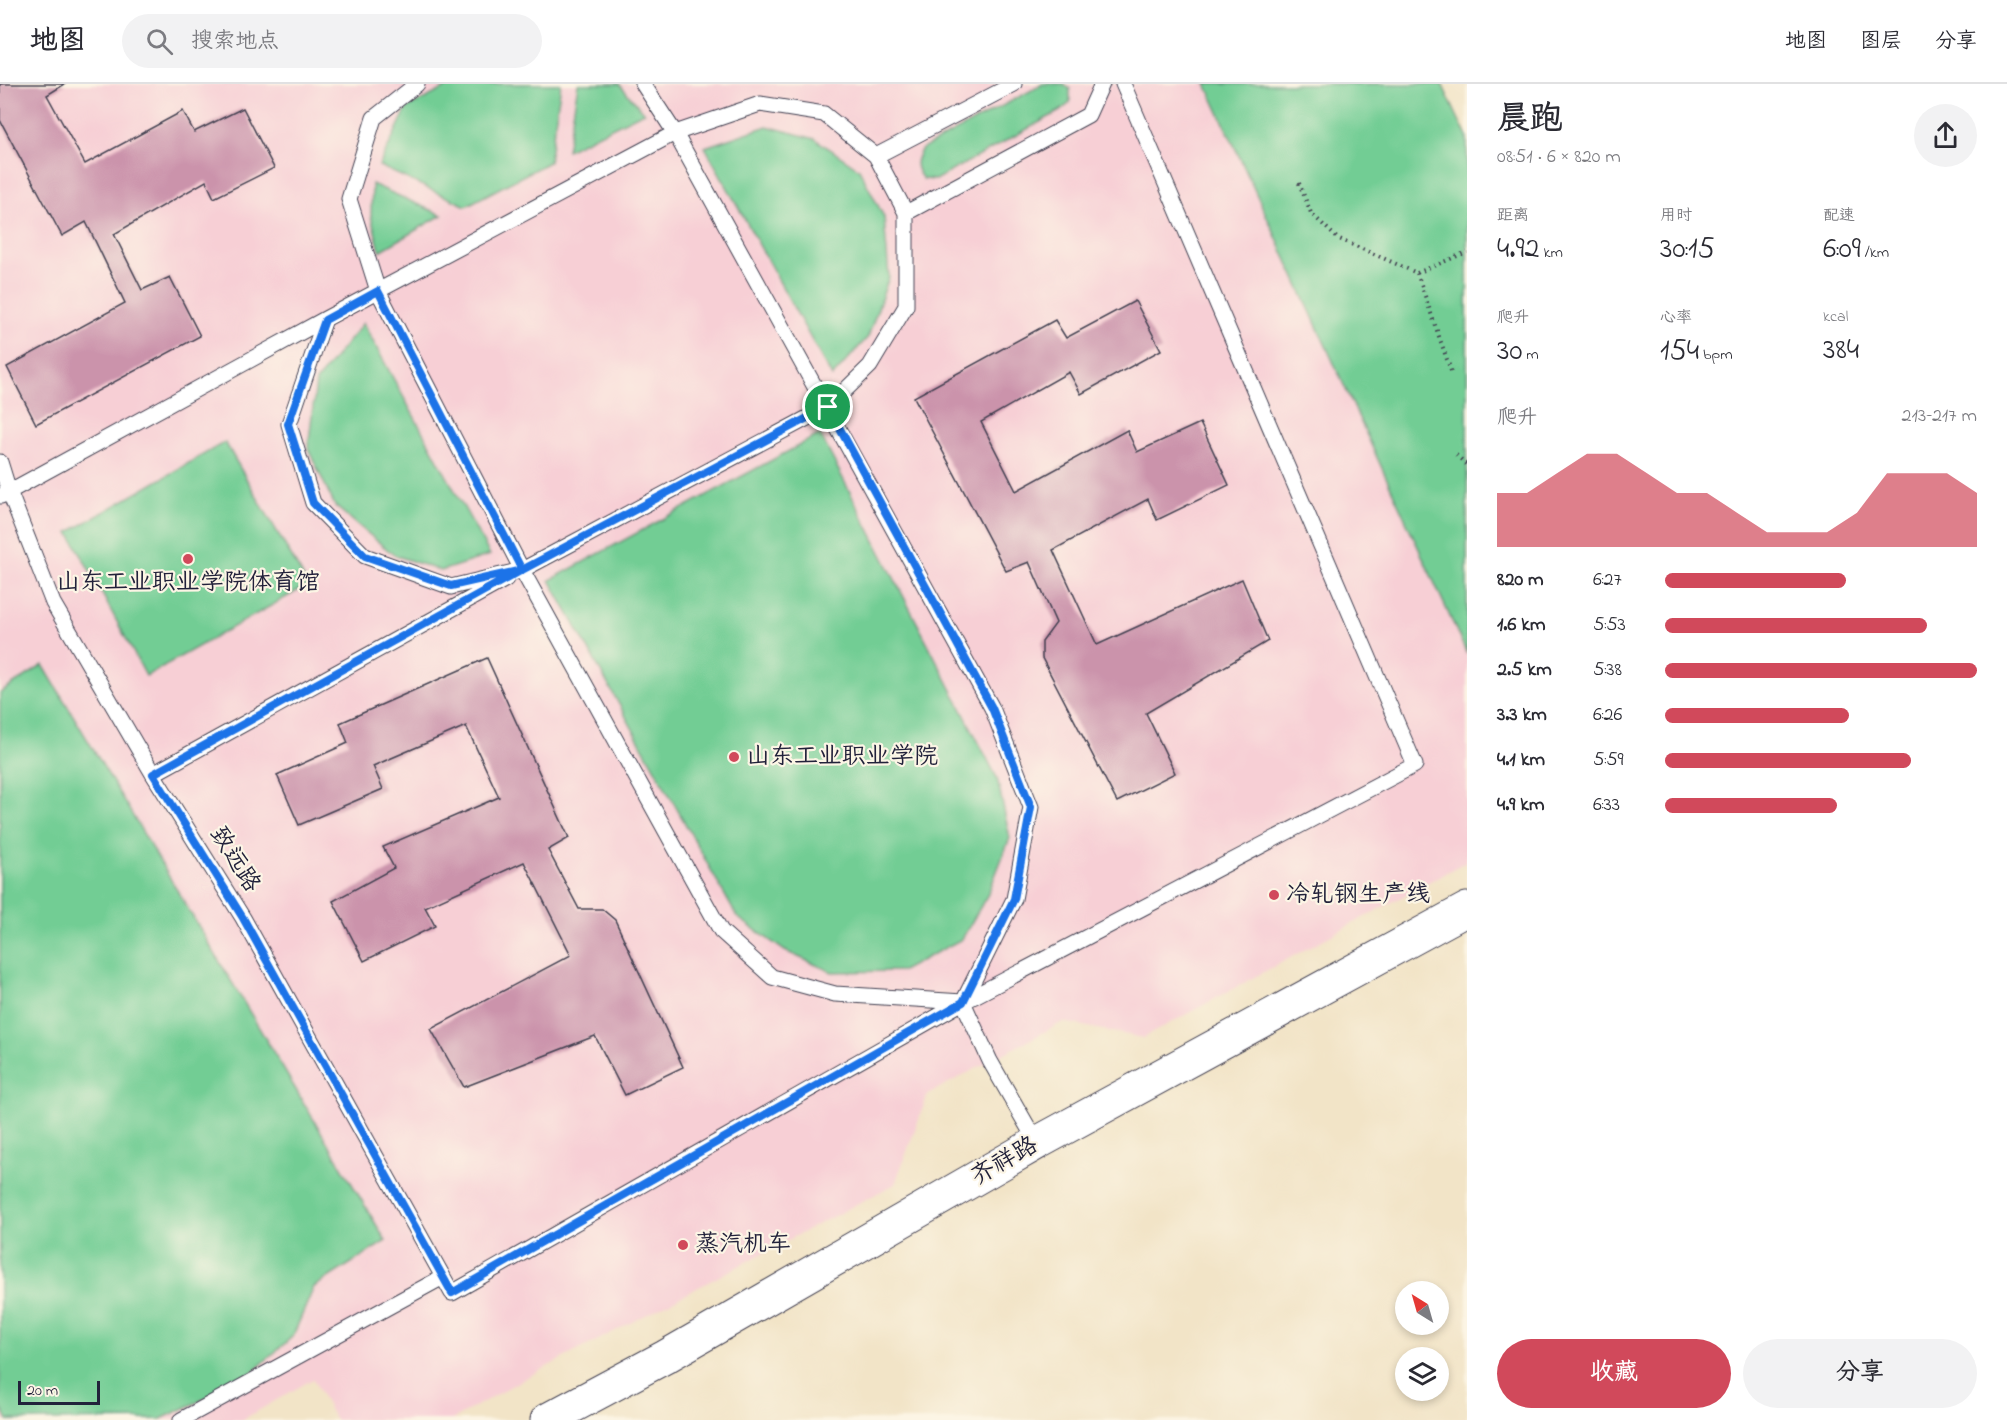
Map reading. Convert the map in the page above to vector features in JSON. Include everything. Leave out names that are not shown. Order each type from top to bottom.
[{"type":"street","name":"齐祥路","points":[[547,1420],[665,1357],[1038,1143],[1467,909]]},
{"type":"lane","points":[[417,84],[374,118],[349,199],[378,291],[522,570],[721,931],[772,977],[836,994],[963,1002]]},
{"type":"lane","points":[[643,84],[675,133],[992,708],[1031,807],[1014,899],[963,1002]]},
{"type":"lane","points":[[876,156],[1014,84]]},
{"type":"lane","points":[[906,213],[1088,115],[1102,84]]},
{"type":"lane","points":[[181,1420],[443,1277],[452,1293],[963,1002],[1416,765],[1123,84]]},
{"type":"lane","points":[[4,494],[675,133],[760,104],[824,114],[876,156],[906,213],[906,306],[870,366],[828,407],[522,570],[153,774]]},
{"type":"lane","points":[[325,320],[288,424],[313,503],[365,556],[451,586],[522,570]]},
{"type":"lane","name":"致远路","points":[[0,462],[4,494],[54,603],[153,774],[243,918],[443,1277]]},
{"type":"lane","points":[[963,1002],[990,1061],[1038,1143]]},
{"type":"path","points":[[1299,183],[1311,213],[1337,238],[1417,273],[1467,252]]},
{"type":"path","points":[[1417,273],[1450,372]]},
{"type":"path","points":[[1456,455],[1467,465]]},
{"type":"shaded area","name":"山东工业职业学院","points":[[0,84],[1206,84],[1467,654],[1467,861],[1143,1038],[1063,1022],[928,1094],[895,1184],[518,1382],[452,1420],[335,1420],[313,1379],[242,1420],[0,1420]]},
{"type":"green space","points":[[453,84],[561,84],[549,162],[466,206],[379,166],[407,108]]},
{"type":"green space","points":[[578,84],[619,84],[644,112],[567,150]]},
{"type":"green space","points":[[1043,84],[1063,84],[1070,89],[1070,103],[1060,111],[935,180],[923,179],[916,164],[922,149]]},
{"type":"green space","points":[[1206,84],[1442,84],[1467,137],[1467,654]]},
{"type":"green space","points":[[767,126],[815,139],[859,169],[884,217],[889,277],[868,337],[832,377],[705,147]]},
{"type":"green space","points":[[372,184],[442,215],[380,251],[371,216]]},
{"type":"green space","points":[[363,323],[490,555],[441,571],[394,555],[335,506],[308,449],[316,381]]},
{"type":"green space","points":[[820,434],[997,778],[1010,838],[988,894],[962,939],[902,971],[832,972],[785,951],[737,917],[550,580]]},
{"type":"green space","name":"山东工业职业学院体育馆","points":[[225,442],[308,585],[146,676],[69,532]]},
{"type":"green space","points":[[43,665],[386,1241],[314,1287],[293,1336],[253,1372],[161,1419],[8,1420],[0,1405],[0,693]]},
{"type":"building","points":[[0,84],[65,84],[47,95],[85,164],[183,111],[194,132],[243,108],[274,168],[214,198],[206,181],[114,234],[142,290],[170,277],[200,336],[36,424],[7,367],[125,303],[86,222],[62,236],[0,120]]},
{"type":"building","points":[[1135,301],[1161,350],[1081,394],[1069,372],[981,422],[1016,491],[1127,430],[1137,452],[1200,423],[1229,485],[1157,520],[1148,499],[1053,550],[1097,645],[1242,579],[1268,641],[1146,713],[1175,773],[1117,802],[1042,658],[1042,642],[1056,623],[1029,562],[1006,571],[914,397],[1055,320],[1066,338]]},
{"type":"building","points":[[487,658],[569,838],[548,850],[579,909],[602,909],[615,920],[683,1067],[625,1095],[595,1036],[464,1087],[431,1029],[571,955],[524,862],[425,907],[435,926],[364,961],[333,901],[394,868],[383,847],[499,797],[466,726],[373,766],[383,789],[299,825],[277,775],[348,743],[340,723]]},
{"type":"place","name":"山东工业职业学院体育馆","points":[[188,559]]},
{"type":"place","name":"山东工业职业学院","points":[[734,757]]},
{"type":"place","name":"冷轧钢生产线","points":[[1274,895]]},
{"type":"place","name":"蒸汽机车","points":[[683,1245]]},
{"type":"route","points":[[828,407],[522,570],[451,586],[365,556],[313,503],[288,424],[325,320],[378,291],[522,570],[153,774],[243,918],[452,1293],[963,1002],[1014,899],[1031,807],[992,708],[828,407]]}]
